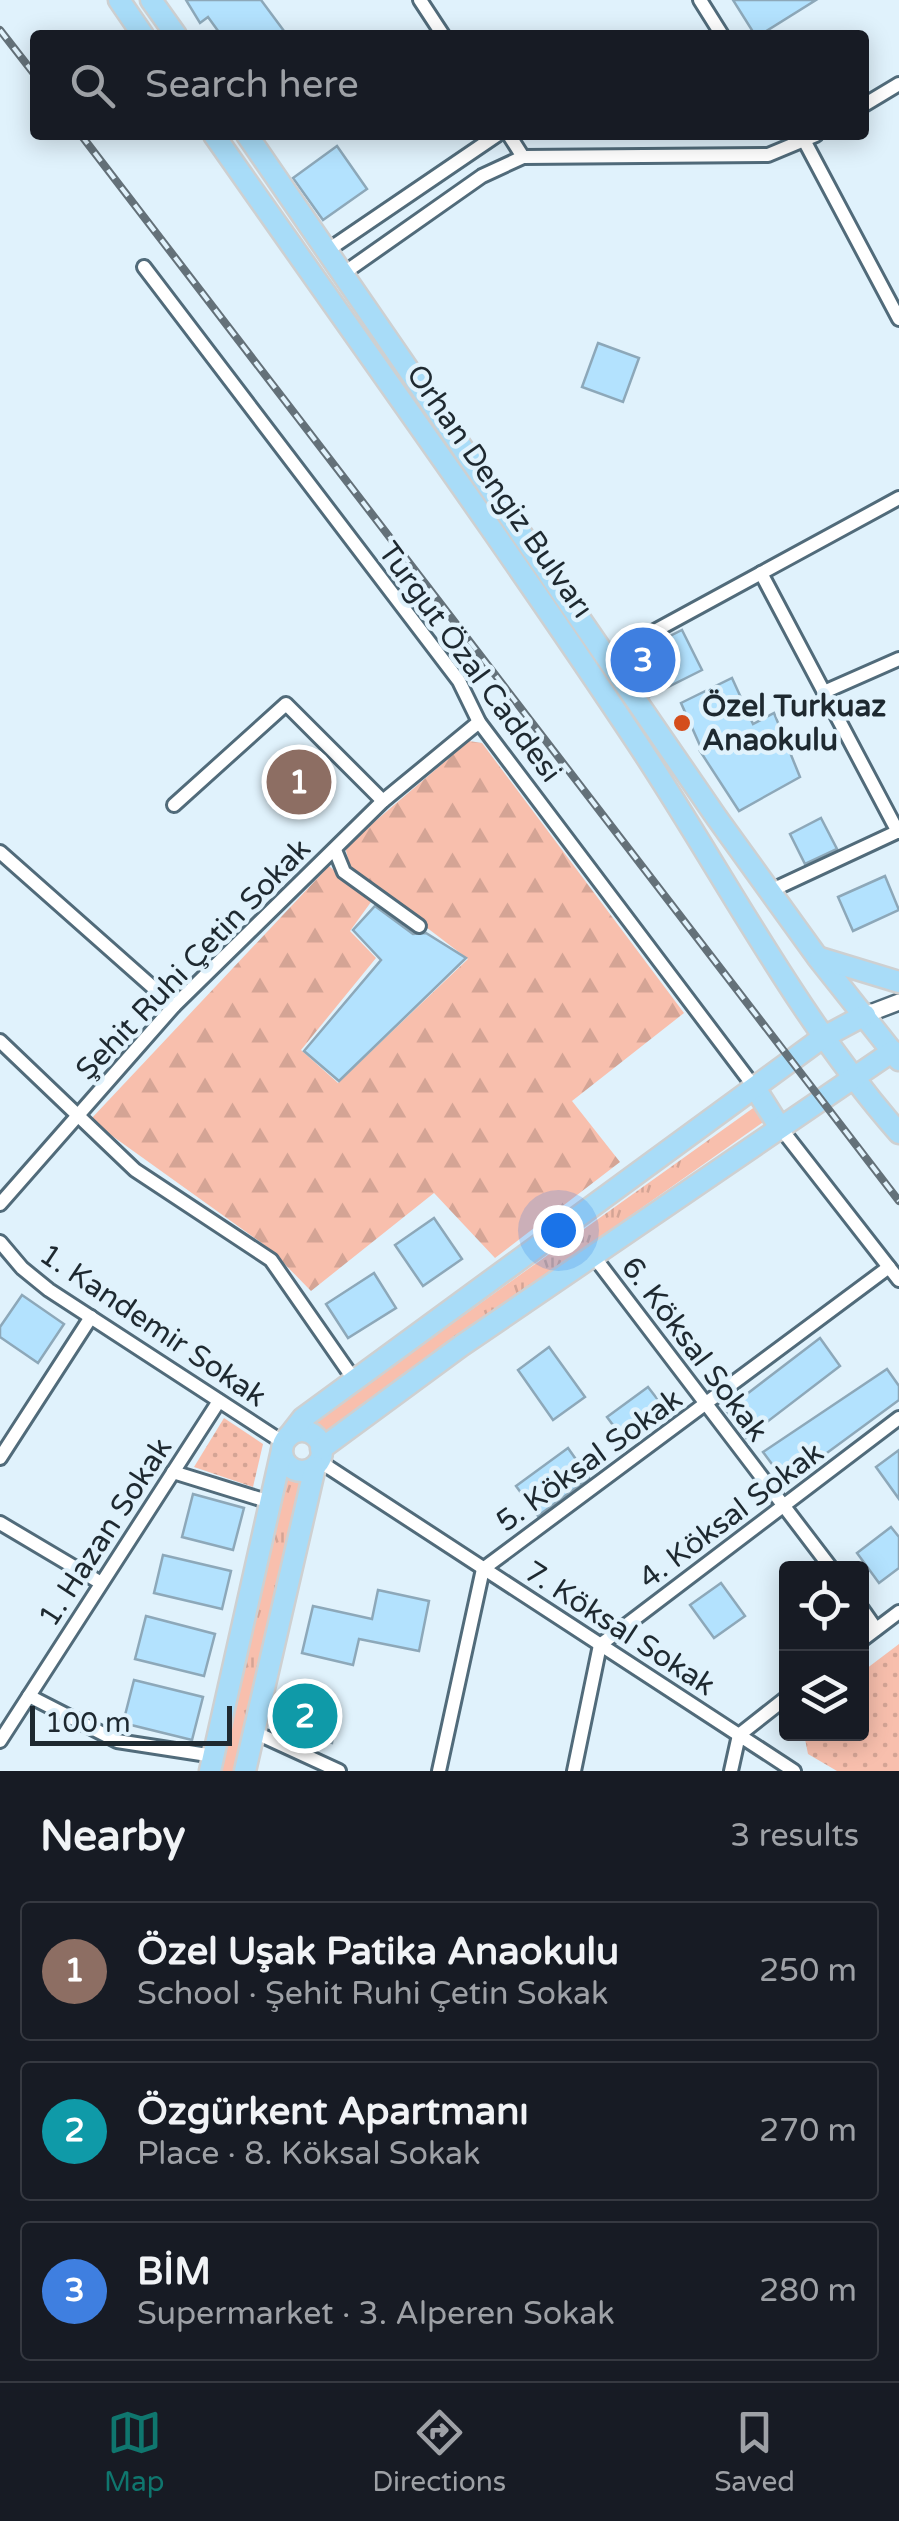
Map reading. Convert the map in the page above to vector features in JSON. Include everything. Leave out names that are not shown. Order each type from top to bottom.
[{"type":"main road","points":[[119,0],[140,30]]},
{"type":"main road","points":[[152,0],[173,30]]},
{"type":"main road","name":"Orhan Dengiz Bulvarı","points":[[218,140],[586,666],[681,810],[822,1038],[899,1134]]},
{"type":"main road","name":"Orhan Dengiz Bulvarı","points":[[250,140],[770,891],[818,958],[897,1053]]},
{"type":"main road","points":[[818,958],[899,982]]},
{"type":"main road","points":[[212,1764],[285,1443],[303,1418],[822,1038],[865,1016]]},
{"type":"main road","points":[[285,1443],[286,1463],[296,1470],[318,1459],[461,1346],[592,1254],[780,1126],[897,1053]]},
{"type":"main road","points":[[755,1088],[780,1126]]},
{"type":"main road","points":[[245,1771],[318,1459],[312,1434],[300,1432],[285,1443]]},
{"type":"street","points":[[420,0],[440,30]]},
{"type":"street","points":[[700,0],[719,30]]},
{"type":"street","points":[[869,103],[899,84]]},
{"type":"street","points":[[328,250],[489,140]]},
{"type":"street","points":[[512,140],[523,157]]},
{"type":"street","points":[[344,273],[482,176],[523,157],[768,155],[800,140],[899,319]]},
{"type":"street","name":"Turgut Özal Caddesi","points":[[144,266],[459,681],[479,722],[755,1088]]},
{"type":"street","points":[[608,656],[899,498]]},
{"type":"street","points":[[761,573],[898,832],[770,891]]},
{"type":"street","points":[[824,692],[899,659]]},
{"type":"street","points":[[174,806],[286,704],[384,801]]},
{"type":"street","name":"Şehit Ruhi Çetin Sokak","points":[[0,1204],[174,1006],[384,801],[479,722]]},
{"type":"street","points":[[335,850],[344,872],[419,926]]},
{"type":"street","points":[[0,852],[174,1006]]},
{"type":"street","points":[[865,1016],[899,1002]]},
{"type":"street","points":[[0,1041],[135,1170],[271,1260],[354,1381]]},
{"type":"street","points":[[780,1126],[899,1280]]},
{"type":"street","name":"1. Kandemir Sokak","points":[[0,1242],[36,1279],[285,1443]]},
{"type":"street","name":"6. Köksal Sokak","points":[[592,1254],[825,1561]]},
{"type":"street","name":"5. Köksal Sokak","points":[[439,1771],[483,1569],[889,1267]]},
{"type":"street","points":[[0,1458],[91,1317]]},
{"type":"street","name":"1. Hazan Sokak","points":[[0,1741],[219,1400]]},
{"type":"street","name":"4. Köksal Sokak","points":[[600,1645],[899,1418]]},
{"type":"street","name":"7. Köksal Sokak","points":[[318,1459],[794,1771]]},
{"type":"street","points":[[173,1472],[270,1502]]},
{"type":"street","points":[[2,1529],[101,1583]]},
{"type":"street","points":[[869,1634],[899,1612]]},
{"type":"street","points":[[869,1620],[876,1629]]},
{"type":"street","points":[[574,1771],[600,1645]]},
{"type":"street","points":[[29,1696],[117,1741],[212,1764]]},
{"type":"street","points":[[731,1771],[739,1735],[779,1704]]},
{"type":"street","points":[[254,1732],[339,1771]]},
{"type":"green space","points":[[469,741],[482,743],[684,1013],[572,1101],[620,1162],[495,1258],[434,1193],[311,1291],[270,1249],[90,1120],[329,866],[371,902],[350,931],[376,958],[301,1050],[338,1083],[468,959],[351,870],[345,847]]},
{"type":"green space","points":[[756,1106],[766,1120],[319,1436],[310,1430],[313,1423]]},
{"type":"green space","points":[[224,1418],[263,1444],[253,1487],[194,1467]]},
{"type":"green space","points":[[292,1477],[302,1485],[233,1771],[218,1771],[287,1481]]},
{"type":"green space","points":[[899,1644],[899,1771],[837,1771],[808,1754],[805,1741],[869,1741],[869,1667]]},
{"type":"building","points":[[186,0],[261,0],[283,30],[217,30],[208,17],[200,23]]},
{"type":"building","points":[[733,0],[816,0],[768,30],[752,30]]},
{"type":"building","points":[[337,146],[367,189],[323,220],[293,178]]},
{"type":"building","points":[[598,343],[639,358],[623,402],[582,387]]},
{"type":"building","points":[[682,630],[702,670],[650,696],[630,656]]},
{"type":"building","points":[[732,678],[753,724],[774,713],[800,777],[739,811],[700,751],[681,703]]},
{"type":"building","points":[[821,818],[837,849],[805,864],[790,834]]},
{"type":"building","points":[[885,876],[899,910],[853,931],[838,897]]},
{"type":"building","points":[[375,906],[413,934],[426,933],[466,958],[339,1081],[304,1051],[381,960],[353,930]]},
{"type":"building","points":[[434,1218],[462,1259],[423,1286],[395,1245]]},
{"type":"building","points":[[374,1273],[396,1308],[348,1338],[326,1304]]},
{"type":"building","points":[[22,1295],[64,1324],[38,1363],[0,1337],[0,1327]]},
{"type":"building","points":[[820,1338],[840,1366],[746,1438],[726,1410]]},
{"type":"building","points":[[549,1347],[585,1397],[553,1420],[518,1370]]},
{"type":"building","points":[[887,1369],[899,1386],[899,1400],[786,1483],[763,1452]]},
{"type":"building","points":[[648,1387],[665,1409],[624,1440],[607,1417]]},
{"type":"building","points":[[568,1448],[589,1478],[538,1516],[516,1486]]},
{"type":"building","points":[[899,1450],[899,1499],[876,1467]]},
{"type":"building","points":[[193,1494],[244,1508],[233,1550],[182,1537]]},
{"type":"building","points":[[891,1527],[899,1537],[899,1568],[879,1583],[869,1569],[869,1561],[863,1561],[857,1553]]},
{"type":"building","points":[[163,1555],[231,1571],[222,1609],[154,1593]]},
{"type":"building","points":[[721,1583],[745,1616],[714,1638],[690,1605]]},
{"type":"building","points":[[378,1590],[429,1601],[419,1651],[359,1639],[353,1665],[302,1653],[313,1606],[372,1619]]},
{"type":"building","points":[[146,1616],[215,1634],[204,1676],[135,1659]]},
{"type":"building","points":[[134,1680],[203,1697],[192,1740],[123,1723]]},
{"type":"building","points":[[289,1695],[337,1707],[332,1743],[272,1729],[279,1697],[288,1699]]},
{"type":"railway","points":[[0,30],[30,69]]},
{"type":"railway","points":[[85,140],[899,1201]]},
{"type":"place","name":"BİM","points":[[643,660]]},
{"type":"place","name":"Özel Turkuaz Anaokulu","points":[[682,723]]},
{"type":"place","name":"Özel Uşak Patika Anaokulu","points":[[299,782]]},
{"type":"place","name":"Özgürkent Apartmanı","points":[[305,1716]]}]
